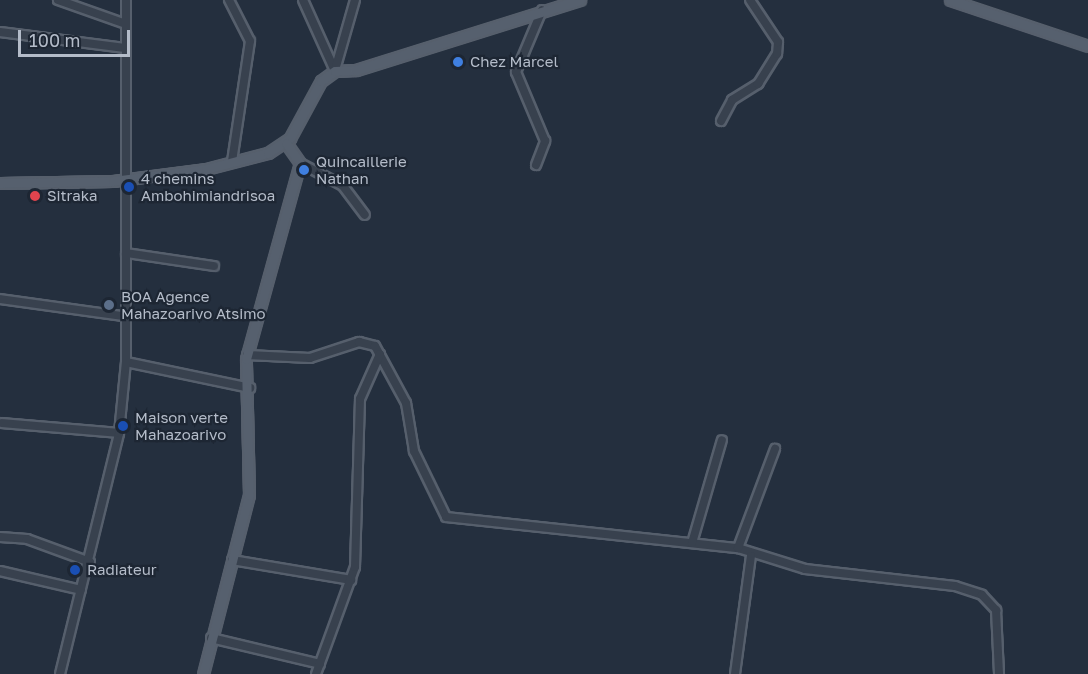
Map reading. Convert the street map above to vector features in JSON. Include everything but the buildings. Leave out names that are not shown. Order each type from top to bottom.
[{"type":"main road","points":[[0,183],[126,179],[232,162],[286,143],[321,81],[334,71],[356,70],[580,0]]},
{"type":"main road","points":[[950,0],[1088,46]]},
{"type":"main road","points":[[203,674],[253,466],[247,355],[300,163],[286,143]]},
{"type":"street","points":[[58,0],[126,24]]},
{"type":"street","points":[[60,674],[90,562],[119,434],[126,362],[123,316],[126,254],[126,0]]},
{"type":"street","points":[[229,0],[250,41],[232,162]]},
{"type":"street","points":[[303,0],[334,71]]},
{"type":"street","points":[[334,71],[355,0]]},
{"type":"street","points":[[721,121],[732,100],[758,84],[777,54],[778,42],[750,0]]},
{"type":"street","points":[[536,165],[545,141],[516,72],[542,10]]},
{"type":"street","points":[[0,32],[125,48]]},
{"type":"street","points":[[300,163],[355,196],[365,215]]},
{"type":"street","points":[[126,254],[214,266]]},
{"type":"street","points":[[0,299],[123,316]]},
{"type":"street","points":[[247,355],[310,358],[359,342],[375,346],[406,403],[414,451],[446,517],[738,548],[751,556],[805,569],[955,586],[982,595],[996,610],[999,674]]},
{"type":"street","points":[[316,674],[351,580],[362,459],[360,399],[380,354]]},
{"type":"street","points":[[126,362],[250,388]]},
{"type":"street","points":[[2,423],[119,434]]},
{"type":"street","points":[[692,543],[722,440]]},
{"type":"street","points":[[738,548],[775,449]]},
{"type":"street","points":[[0,537],[36,542],[90,562]]},
{"type":"street","points":[[735,674],[751,556]]},
{"type":"street","points":[[232,560],[351,580]]},
{"type":"street","points":[[0,571],[81,590]]},
{"type":"street","points":[[211,638],[320,664]]},
{"type":"place","name":"Chez Marcel","points":[[458,62]]},
{"type":"place","name":"Quincaillerie Nathan","points":[[304,170]]},
{"type":"place","name":"4 chemins Ambohimiandrisoa","points":[[129,187]]},
{"type":"place","name":"Sitraka","points":[[35,196]]},
{"type":"place","name":"BOA Agence Mahazoarivo Atsimo","points":[[109,305]]},
{"type":"place","name":"Maison verte Mahazoarivo","points":[[123,426]]},
{"type":"place","name":"Radiateur","points":[[75,570]]}]
